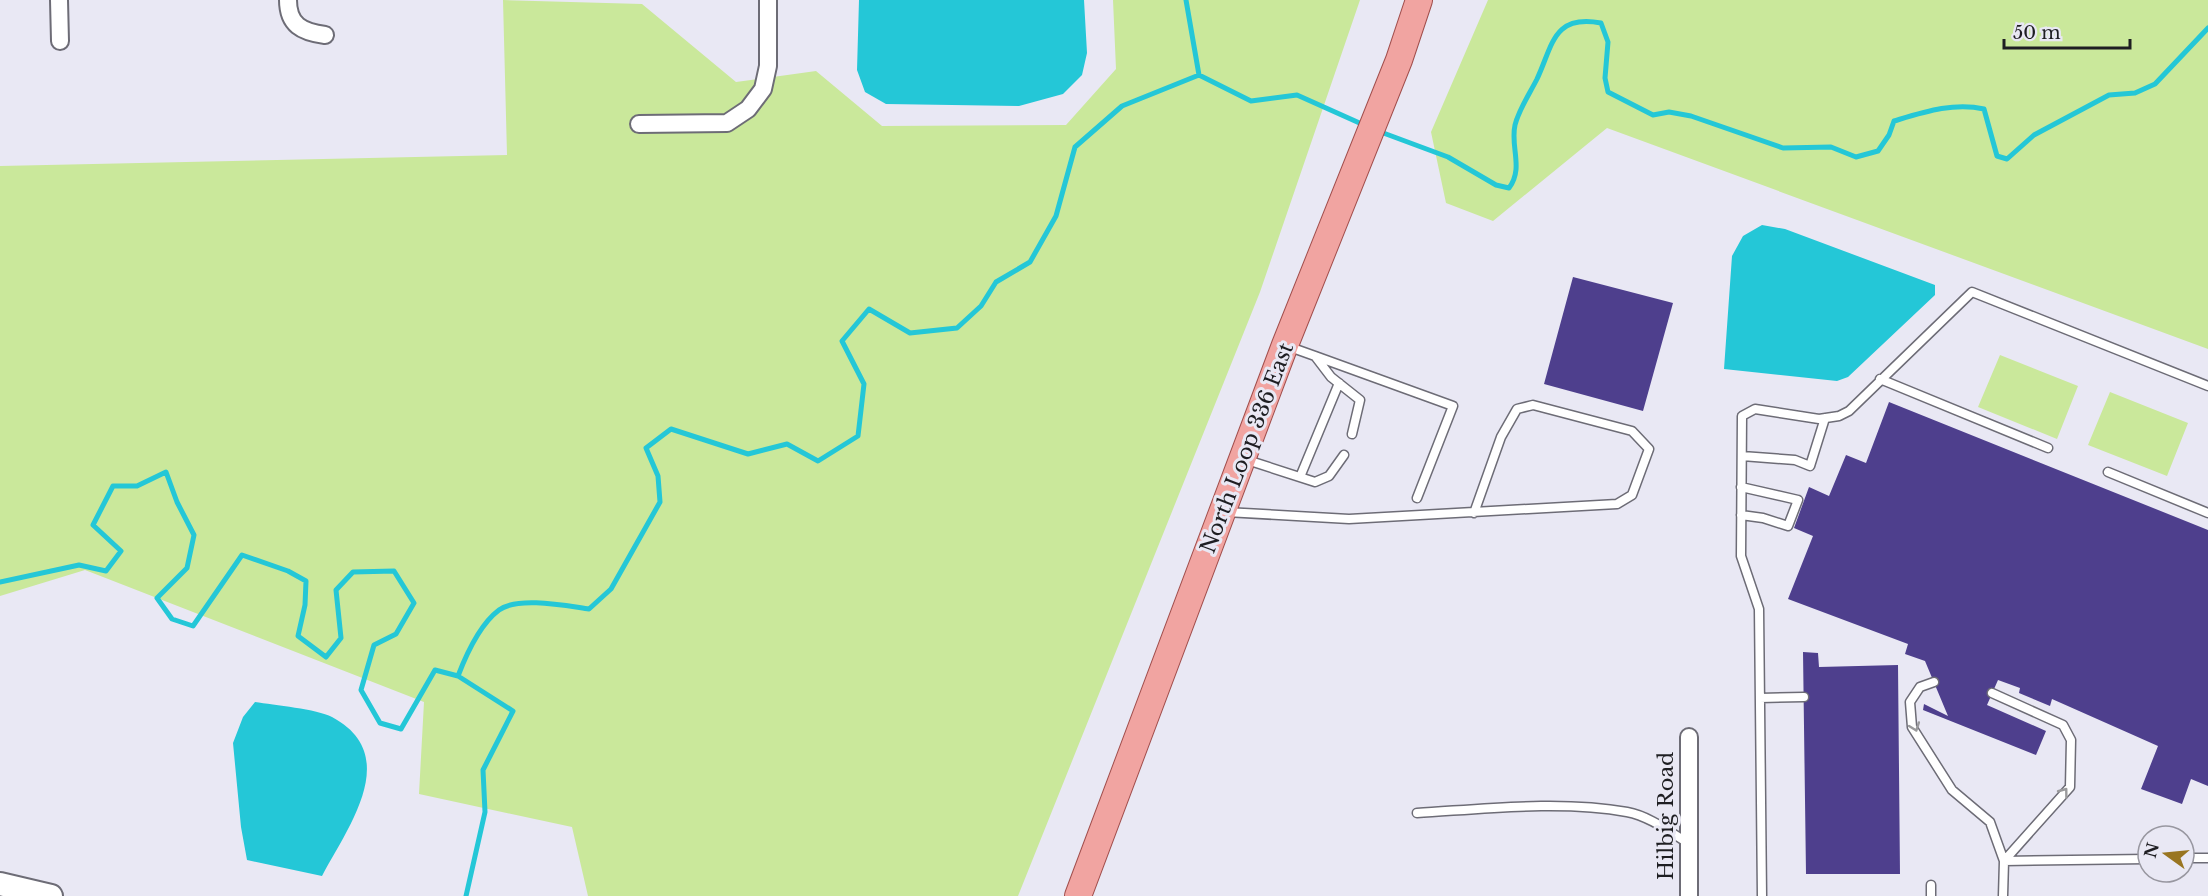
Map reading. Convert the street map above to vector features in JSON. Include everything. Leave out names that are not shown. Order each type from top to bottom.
[{"type":"main road","name":"North Loop 336 East","points":[[1078,896],[1285,345],[1399,60],[1419,0]]},
{"type":"main road","points":[[0,884],[51,896]]},
{"type":"street","points":[[59,0],[60,41]]},
{"type":"street","points":[[288,0],[288,9],[294,25],[307,33],[325,35]]},
{"type":"street","points":[[639,124],[727,123],[748,109],[763,89],[768,66],[768,0]]},
{"type":"street","name":"Hilbig Road","points":[[1689,736],[1689,896]]},
{"type":"lane","points":[[1762,896],[1759,609],[1741,556],[1742,416],[1755,409],[1825,418],[1839,416],[1849,411],[1972,292],[2208,386]]},
{"type":"lane","points":[[1285,345],[1453,406],[1417,498]]},
{"type":"lane","points":[[1315,356],[1331,377],[1360,400],[1352,434]]},
{"type":"lane","points":[[1880,379],[2048,448]]},
{"type":"lane","points":[[1300,477],[1339,382]]},
{"type":"lane","points":[[1223,512],[1349,519],[1474,513],[1617,504],[1632,495],[1649,449],[1632,430],[1533,405],[1517,410],[1501,437],[1474,513]]},
{"type":"lane","points":[[1742,456],[1794,460],[1810,466],[1825,418]]},
{"type":"lane","points":[[1243,459],[1315,482],[1329,476],[1344,455]]},
{"type":"lane","points":[[2108,472],[2208,513]]},
{"type":"lane","points":[[1741,487],[1798,500],[1788,526],[1763,518],[1741,515]]},
{"type":"lane","points":[[1934,682],[1920,687],[1910,702],[1912,727],[1952,790],[1990,822],[2004,861],[2003,896]]},
{"type":"lane","points":[[1992,693],[2063,725],[2071,740],[2070,787],[2004,861]]},
{"type":"lane","points":[[1760,698],[1804,697]]},
{"type":"lane","points":[[1417,813],[1527,807],[1629,812],[1661,826],[1688,843]]},
{"type":"lane","points":[[2004,861],[2136,859]]},
{"type":"lane","points":[[1931,885],[1931,896]]},
{"type":"green space","points":[[503,0],[642,4],[736,82],[816,71],[882,126],[1066,125],[1116,69],[1113,0],[1360,0],[1260,292],[1018,896],[588,896],[572,827],[419,794],[424,702],[85,570],[0,596],[0,166],[507,155]]},
{"type":"green space","points":[[1488,0],[2208,0],[2208,349],[1607,128],[1493,221],[1446,203],[1431,132]]},
{"type":"green space","points":[[2000,355],[2078,386],[2057,439],[1978,407]]},
{"type":"green space","points":[[2110,392],[2188,423],[2167,476],[2088,445]]},
{"type":"water","points":[[859,0],[1084,0],[1087,53],[1082,75],[1063,94],[1019,106],[886,104],[865,92],[857,70]]},
{"type":"water","points":[[1762,225],[1785,229],[1935,285],[1935,295],[1848,377],[1837,381],[1724,369],[1732,256],[1743,236]]},
{"type":"water","points":[[255,702],[306,710],[332,717],[353,733],[364,751],[367,771],[363,792],[345,836],[322,876],[247,860],[241,827],[233,743],[243,717]]},
{"type":"building","points":[[1573,277],[1673,303],[1643,411],[1544,384]]},
{"type":"building","points":[[1889,402],[2208,530],[2208,786],[2191,779],[2182,804],[2141,789],[2158,746],[2052,699],[2050,706],[2019,693],[2020,688],[1998,680],[1987,705],[2046,731],[2036,755],[1923,710],[1924,704],[1948,716],[1925,661],[1905,654],[1908,644],[1788,599],[1813,536],[1794,528],[1809,487],[1829,496],[1846,455],[1866,463]]},
{"type":"building","points":[[1803,652],[1818,653],[1819,667],[1898,665],[1900,874],[1806,874]]},
{"type":"waterway","points":[[1186,0],[1199,75]]},
{"type":"waterway","points":[[1378,131],[1448,157],[1496,185],[1509,188],[1516,173],[1514,133],[1519,113],[1557,35],[1573,23],[1585,21],[1601,23],[1608,42],[1605,78],[1608,92],[1653,115],[1669,112],[1691,116],[1783,148],[1831,147],[1856,157],[1878,151],[1889,135],[1894,121],[1950,107],[1973,107],[1984,109],[1997,156],[2007,159],[2034,135],[2109,95],[2135,93],[2155,84],[2208,28]]},
{"type":"waterway","points":[[1199,75],[1251,101],[1297,95],[1364,125]]},
{"type":"waterway","points":[[466,896],[485,812],[483,770],[513,711],[458,676],[474,641],[492,616],[507,606],[530,603],[589,609],[611,589],[660,502],[658,476],[646,448],[671,429],[748,454],[787,444],[818,461],[858,436],[864,384],[842,341],[869,309],[910,333],[957,328],[981,306],[996,282],[1030,262],[1056,216],[1075,147],[1122,106],[1199,75]]},
{"type":"waterway","points":[[0,582],[79,565],[106,571],[121,551],[93,525],[113,486],[137,486],[166,472],[177,502],[194,535],[187,568],[157,598],[172,619],[193,626],[242,555],[288,571],[306,581],[305,605],[298,636],[326,657],[341,638],[336,590],[353,572],[394,571],[414,603],[396,634],[374,645],[361,690],[380,723],[401,729],[435,670],[458,676]]}]
